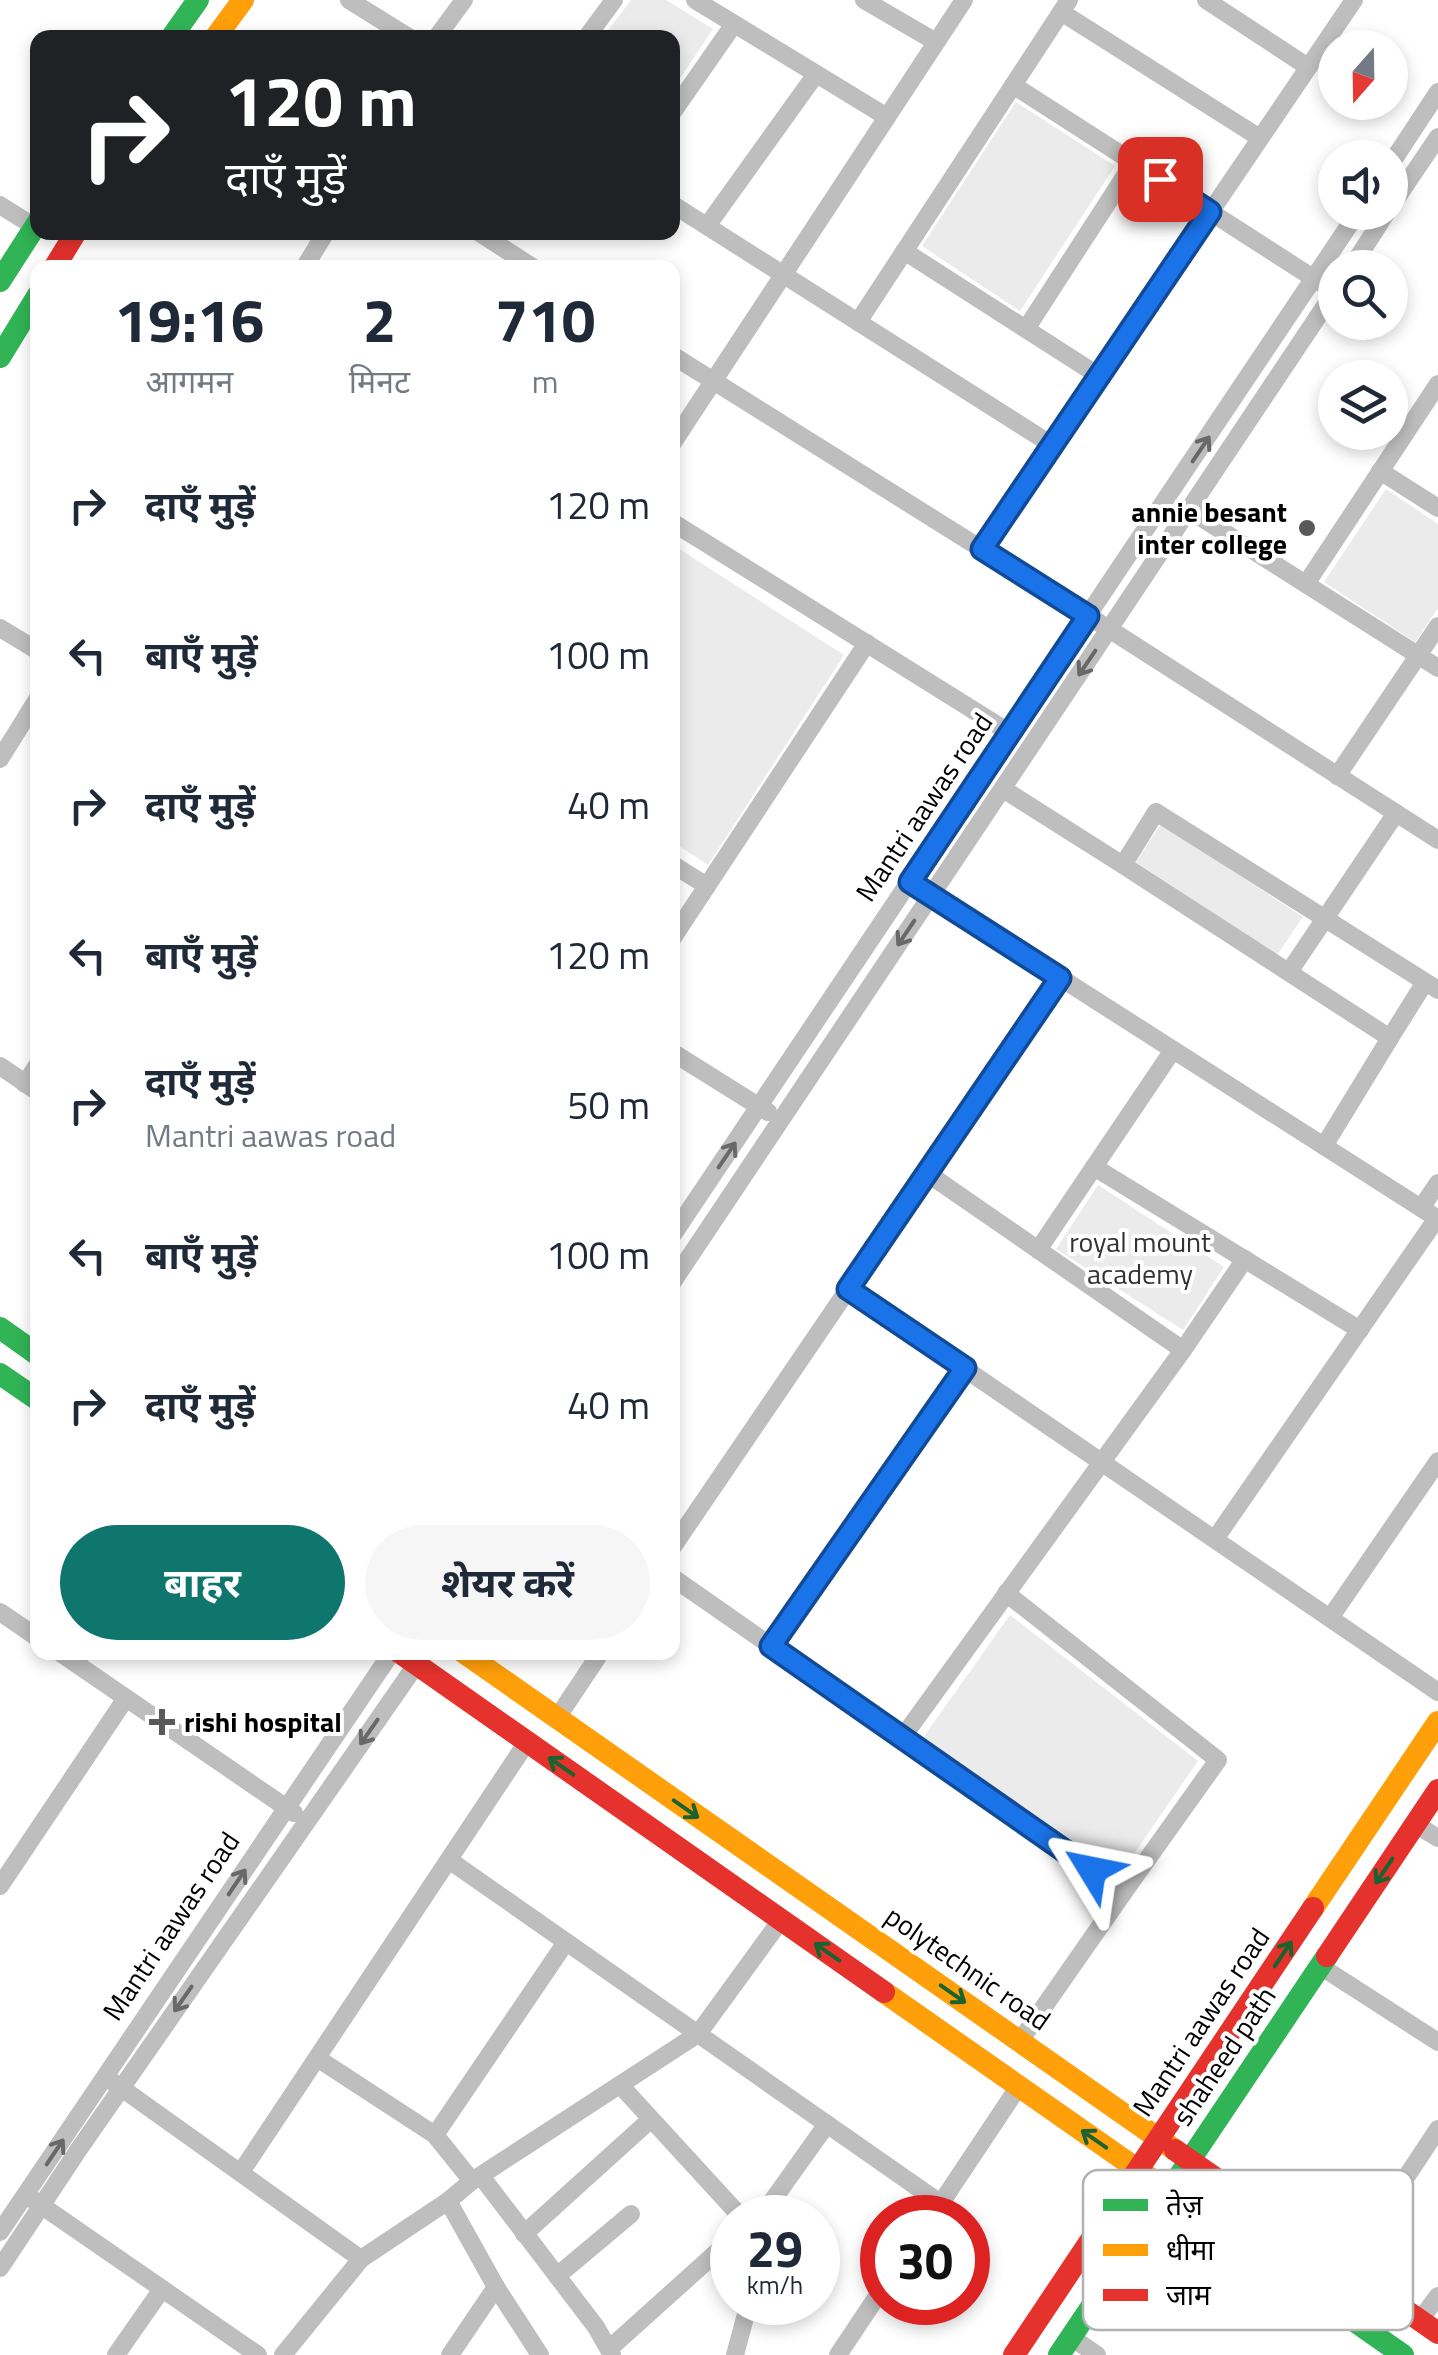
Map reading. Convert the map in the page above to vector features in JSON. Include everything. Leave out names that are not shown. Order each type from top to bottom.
[{"type":"street","points":[[198,0],[210,30]]},
{"type":"street","points":[[177,30],[198,0]]},
{"type":"street","points":[[219,30],[243,0]]},
{"type":"street","points":[[349,0],[397,30]]},
{"type":"street","points":[[442,30],[464,0]]},
{"type":"street","points":[[592,30],[614,0]]},
{"type":"street","points":[[696,0],[887,118]]},
{"type":"street","points":[[864,0],[936,42]]},
{"type":"street","points":[[680,432],[964,0]]},
{"type":"street","points":[[1206,0],[1234,8],[1308,67]]},
{"type":"street","points":[[982,549],[1354,0]]},
{"type":"street","points":[[858,322],[1065,6],[1260,138]]},
{"type":"street","points":[[680,102],[734,24]]},
{"type":"street","points":[[707,226],[816,74]]},
{"type":"street","points":[[1014,85],[1318,280]]},
{"type":"street","points":[[1406,140],[1438,92]]},
{"type":"street","points":[[1408,181],[1438,136]]},
{"type":"street","points":[[1026,329],[1134,162]]},
{"type":"street","points":[[0,205],[30,223]]},
{"type":"street","points":[[680,209],[1052,445]]},
{"type":"street","name":"Mantri aawas road","points":[[680,1224],[1346,230]]},
{"type":"street","points":[[0,281],[30,239]]},
{"type":"street","points":[[490,240],[522,260]]},
{"type":"street","points":[[904,251],[1099,376]]},
{"type":"street","points":[[0,357],[30,308]]},
{"type":"street","points":[[680,1269],[1318,316]]},
{"type":"street","points":[[680,360],[1438,840]]},
{"type":"street","points":[[1306,584],[1438,384]]},
{"type":"street","points":[[1380,471],[1438,508]]},
{"type":"street","points":[[1189,510],[1438,668]]},
{"type":"street","points":[[680,527],[1010,732]]},
{"type":"street","points":[[1338,776],[1438,626]]},
{"type":"street","points":[[0,628],[30,647]]},
{"type":"street","points":[[680,927],[867,644]]},
{"type":"street","points":[[0,759],[30,711]]},
{"type":"street","points":[[1003,789],[1390,1038]]},
{"type":"street","points":[[1123,865],[1156,812],[1432,986],[1390,1038],[1324,1146]]},
{"type":"street","points":[[1289,972],[1396,813]]},
{"type":"street","points":[[680,869],[707,886]]},
{"type":"street","points":[[910,882],[1432,1215]]},
{"type":"street","points":[[680,1536],[1060,978]]},
{"type":"street","points":[[1038,1250],[1174,1050]]},
{"type":"street","points":[[680,1057],[781,1120]]},
{"type":"street","points":[[0,1066],[30,1087]]},
{"type":"street","points":[[1094,1167],[1360,1330]]},
{"type":"street","points":[[928,1173],[1183,1350]]},
{"type":"street","points":[[1215,1539],[1360,1330],[1432,1215],[1438,1182]]},
{"type":"street","points":[[902,1738],[1245,1259]]},
{"type":"street","points":[[848,1289],[1438,1692]]},
{"type":"street","points":[[0,1328],[30,1349]]},
{"type":"street","points":[[771,1646],[965,1368]]},
{"type":"street","points":[[0,1374],[30,1395]]},
{"type":"street","points":[[1330,1618],[1438,1461]]},
{"type":"street","points":[[680,1583],[1124,1892]]},
{"type":"street","points":[[1006,1594],[1218,1760],[1020,2041]]},
{"type":"street","points":[[0,1612],[30,1633]]},
{"type":"street","points":[[71,1660],[307,1822]]},
{"type":"street","name":"Mantri aawas road","points":[[0,2232],[34,2200],[106,2076],[287,1808],[405,1660]]},
{"type":"street","points":[[0,2268],[34,2200],[122,2088],[307,1822],[406,1660]]},
{"type":"street","points":[[414,1660],[1138,2170]]},
{"type":"street","name":"polytechnic road","points":[[474,1660],[1206,2170]]},
{"type":"street","points":[[557,1718],[597,1660]]},
{"type":"street","points":[[0,1886],[126,1698]]},
{"type":"street","name":"Mantri aawas road","points":[[1138,2170],[1438,1722]]},
{"type":"street","points":[[240,2172],[527,1742]]},
{"type":"street","name":"shaheed path","points":[[1183,2170],[1438,1790]]},
{"type":"street","points":[[1415,1824],[1438,1838]]},
{"type":"street","points":[[449,1860],[827,2124],[917,2195]]},
{"type":"street","points":[[283,2355],[361,2259],[698,2034],[781,1920]]},
{"type":"street","points":[[434,2135],[566,1942]]},
{"type":"street","points":[[1320,1966],[1438,2042]]},
{"type":"street","points":[[317,2058],[434,2135],[524,2234],[610,2352],[710,2258]]},
{"type":"street","points":[[106,2076],[361,2259]]},
{"type":"street","points":[[621,2086],[720,2195]]},
{"type":"street","points":[[946,2195],[1019,2086]]},
{"type":"street","points":[[524,2234],[650,2120]]},
{"type":"street","points":[[776,2195],[827,2124]]},
{"type":"street","points":[[1411,2170],[1438,2129]]},
{"type":"street","points":[[34,2200],[258,2355]]},
{"type":"street","points":[[448,2201],[540,2355]]},
{"type":"street","points":[[557,2276],[631,2214]]},
{"type":"street","name":"Mantri aawas road","points":[[1014,2355],[1083,2252]]},
{"type":"street","points":[[450,2355],[496,2287]]},
{"type":"street","points":[[116,2355],[162,2288]]},
{"type":"street","points":[[1429,2326],[1438,2296]]},
{"type":"street","name":"shaheed path","points":[[1065,2346],[1083,2319]]},
{"type":"street","points":[[838,2355],[860,2322]]},
{"type":"street","points":[[734,2355],[743,2325]]},
{"type":"street","points":[[1367,2330],[1403,2355]]},
{"type":"street","points":[[1065,2346],[1097,2355]]},
{"type":"green space","points":[[631,0],[666,0],[713,29],[680,78],[680,30],[608,30]]},
{"type":"green space","points":[[1016,102],[1115,166],[1020,311],[922,246]]},
{"type":"green space","points":[[1386,489],[1438,524],[1438,608],[1415,642],[1324,582]]},
{"type":"green space","points":[[680,550],[844,655],[708,865],[680,847]]},
{"type":"green space","points":[[1161,824],[1303,917],[1277,955],[1136,862]]},
{"type":"green space","name":"royal mount academy","points":[[1098,1185],[1224,1267],[1183,1330],[1056,1249]]},
{"type":"green space","points":[[1010,1615],[1198,1761],[1120,1874],[922,1739]]},
{"type":"traffic: fast","points":[[177,30],[198,0]]},
{"type":"traffic: fast","points":[[0,281],[30,234]]},
{"type":"traffic: fast","points":[[0,357],[30,308]]},
{"type":"traffic: fast","points":[[0,1328],[30,1349]]},
{"type":"traffic: fast","points":[[0,1374],[30,1395]]},
{"type":"traffic: fast","points":[[1183,2170],[1327,1956]]},
{"type":"traffic: fast","points":[[1059,2355],[1083,2319]]},
{"type":"traffic: fast","points":[[1367,2330],[1403,2355]]},
{"type":"traffic: slow","points":[[221,30],[243,0]]},
{"type":"traffic: slow","points":[[474,1660],[1175,2150]]},
{"type":"traffic: slow","points":[[1313,1908],[1438,1722]]},
{"type":"traffic: slow","points":[[884,1992],[1138,2170]]},
{"type":"traffic: jam","points":[[59,260],[71,240]]},
{"type":"traffic: jam","points":[[410,1660],[884,1992]]},
{"type":"traffic: jam","points":[[1327,1956],[1438,1790]]},
{"type":"traffic: jam","points":[[1138,2170],[1313,1908]]},
{"type":"traffic: jam","points":[[1175,2150],[1204,2170]]},
{"type":"traffic: jam","points":[[1014,2355],[1083,2252]]},
{"type":"traffic: jam","points":[[1413,2316],[1438,2333]]},
{"type":"place","name":"annie besant inter college","points":[[1307,528]]},
{"type":"place","name":"rishi hospital","points":[[162,1722]]},
{"type":"route","points":[[1092,1870],[771,1646],[965,1368],[848,1289],[1060,978],[910,882],[1088,616],[982,549],[1210,212],[1160,179]]}]
